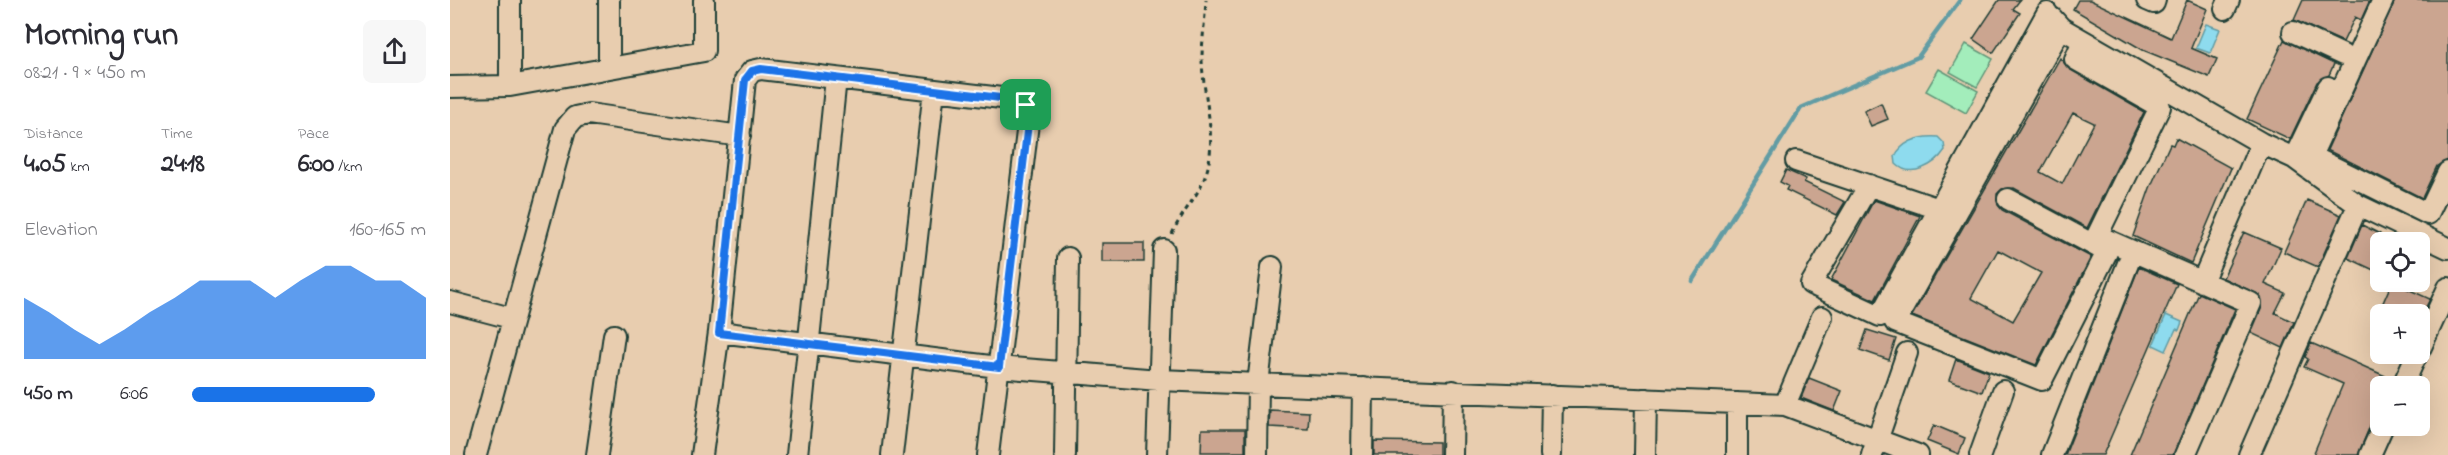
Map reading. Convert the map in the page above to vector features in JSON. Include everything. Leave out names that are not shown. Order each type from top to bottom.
[{"type":"street","points":[[510,0],[510,86]]},
{"type":"street","points":[[609,0],[609,68]]},
{"type":"street","points":[[450,87],[510,86],[704,51],[704,0]]},
{"type":"street","points":[[2147,0],[2154,3],[2155,0]]},
{"type":"street","points":[[2294,158],[2368,0]]},
{"type":"street","points":[[2383,0],[2311,156],[2428,214],[2448,172]]},
{"type":"street","points":[[1869,185],[1811,284],[1880,316],[2046,7],[2061,28],[2261,143],[2294,158],[2358,205],[2448,248]]},
{"type":"street","points":[[2061,28],[1895,322],[2042,380],[2107,252],[2096,240]]},
{"type":"street","points":[[2293,32],[2343,55]]},
{"type":"street","points":[[2083,41],[2075,59],[2160,107],[2096,240]]},
{"type":"street","points":[[702,455],[719,333],[745,80],[752,71],[761,69],[1017,100],[1026,105],[1029,115],[988,455]]},
{"type":"street","points":[[797,455],[836,78]]},
{"type":"street","points":[[891,455],[905,355],[934,90]]},
{"type":"street","points":[[476,455],[511,318],[565,129],[575,117],[590,114],[740,136]]},
{"type":"street","points":[[2202,282],[2261,143]]},
{"type":"street","points":[[1796,161],[1939,209]]},
{"type":"street","points":[[2007,199],[2096,240],[2133,251],[2251,303],[2185,455]]},
{"type":"street","points":[[2249,455],[2358,205]]},
{"type":"street","points":[[1156,455],[1164,250]]},
{"type":"street","points":[[2052,455],[2133,251]]},
{"type":"street","points":[[1065,455],[1068,258]]},
{"type":"street","points":[[1257,455],[1258,384],[1272,267]]},
{"type":"street","points":[[2430,327],[2448,288]]},
{"type":"street","points":[[450,302],[511,318]]},
{"type":"street","points":[[1785,405],[1822,317]]},
{"type":"street","points":[[719,333],[999,367],[1159,380],[1785,405],[1875,447],[1918,455]]},
{"type":"street","points":[[597,455],[614,335]]},
{"type":"street","points":[[1875,447],[1907,353]]},
{"type":"street","points":[[1362,455],[1363,388]]},
{"type":"street","points":[[1980,455],[2003,391]]},
{"type":"street","points":[[1452,455],[1453,392]]},
{"type":"street","points":[[1551,455],[1552,396]]},
{"type":"street","points":[[1645,455],[1646,399]]},
{"type":"street","points":[[1737,403],[1737,455]]},
{"type":"street","points":[[2370,455],[2379,436]]},
{"type":"path","points":[[1164,250],[1174,229],[1195,198],[1206,173],[1209,117],[1202,60],[1206,0]]},
{"type":"green space","points":[[1966,44],[1993,59],[1977,87],[1950,72]]},
{"type":"green space","points":[[1939,69],[1978,91],[1966,113],[1926,91]]},
{"type":"water","points":[[2206,24],[2220,29],[2210,53],[2196,48]]},
{"type":"water","points":[[1938,137],[1944,143],[1945,150],[1929,165],[1909,170],[1896,164],[1895,156],[1903,146],[1919,138]]},
{"type":"water","points":[[2166,315],[2182,322],[2179,330],[2176,329],[2166,351],[2153,345]]},
{"type":"building","points":[[1999,0],[2020,0],[2013,9],[2020,13],[1993,53],[1973,39]]},
{"type":"building","points":[[2078,0],[2090,0],[2171,38],[2187,0],[2207,9],[2191,48],[2217,59],[2209,77],[2143,50],[2073,9]]},
{"type":"building","points":[[2303,0],[2370,0],[2361,20],[2355,17],[2343,42],[2294,20]]},
{"type":"building","points":[[2395,0],[2448,0],[2448,160],[2437,166],[2422,198],[2327,150]]},
{"type":"building","points":[[2284,40],[2334,64],[2329,75],[2317,82],[2290,139],[2247,119]]},
{"type":"building","points":[[2060,58],[2069,69],[2144,112],[2087,228],[2014,188],[2002,189],[1997,194],[1998,205],[2002,210],[2091,257],[2036,365],[1912,316]],"holes":[[[2073,113],[2094,123],[2062,184],[2040,172]],[[1998,250],[2041,273],[2013,321],[1971,298]]]},
{"type":"building","points":[[1881,103],[1888,119],[1871,126],[1864,111]]},
{"type":"building","points":[[2176,138],[2231,168],[2191,263],[2133,236],[2150,188],[2170,144],[2173,145]]},
{"type":"building","points":[[1786,170],[1806,179],[1804,182],[1845,202],[1837,215],[1786,190],[1788,186],[1780,182]]},
{"type":"building","points":[[1874,200],[1920,216],[1875,300],[1831,280]]},
{"type":"building","points":[[2307,200],[2341,215],[2318,267],[2284,252]]},
{"type":"building","points":[[2362,225],[2376,232],[2370,232],[2370,268],[2348,258]]},
{"type":"building","points":[[2244,232],[2281,248],[2265,284],[2285,293],[2275,313],[2294,322],[2283,348],[2251,333],[2262,307],[2260,295],[2223,278]]},
{"type":"building","points":[[1102,243],[1144,243],[1144,262],[1102,262]]},
{"type":"building","points":[[2139,267],[2177,284],[2103,455],[2065,455]]},
{"type":"building","points":[[2388,292],[2414,292],[2430,299],[2428,304],[2382,304]]},
{"type":"building","points":[[2199,293],[2235,309],[2173,455],[2130,455]]},
{"type":"building","points":[[1867,330],[1896,339],[1889,360],[1860,350]]},
{"type":"building","points":[[2311,343],[2385,376],[2370,376],[2370,426],[2358,455],[2313,455],[2343,384],[2304,367],[2308,359],[2305,357]]},
{"type":"building","points":[[1956,359],[1989,372],[1982,392],[1949,380]]},
{"type":"building","points":[[1809,378],[1842,391],[1834,411],[1801,398]]},
{"type":"building","points":[[1270,410],[1309,412],[1308,429],[1269,427]]},
{"type":"building","points":[[1934,425],[1965,438],[1959,454],[1927,441]]},
{"type":"building","points":[[1202,429],[1245,429],[1245,452],[1201,452]]},
{"type":"building","points":[[1374,441],[1439,442],[1439,455],[1374,455]]},
{"type":"waterway","points":[[1692,281],[1801,108],[1918,57],[1960,0]]},
{"type":"route","points":[[761,69],[1017,100],[1026,105],[1029,115],[999,367],[719,333],[745,80],[752,71],[761,69]]}]
